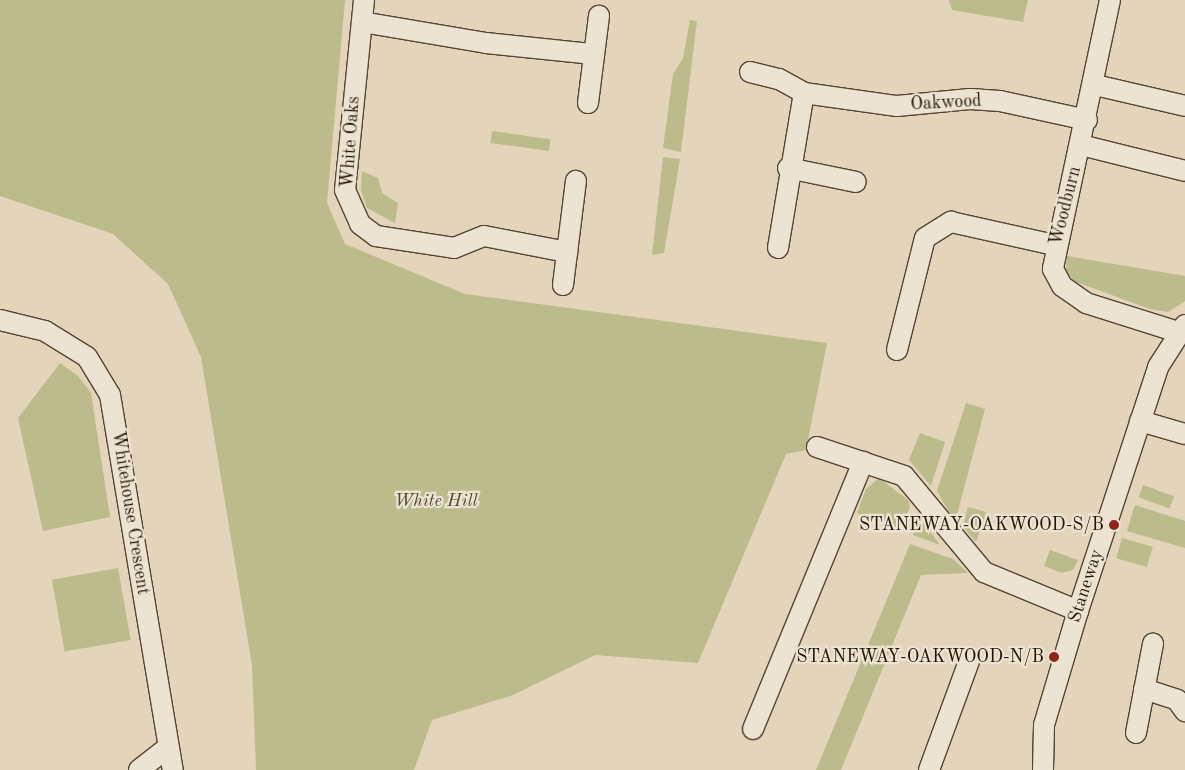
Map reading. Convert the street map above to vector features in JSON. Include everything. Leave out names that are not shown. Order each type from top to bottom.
[{"type":"street","name":"White Oaks","points":[[364,0],[345,190],[360,224],[376,236],[454,248],[484,236],[567,252]]},
{"type":"street","name":"Woodburn","points":[[1110,0],[1095,85],[1055,245],[1052,269],[1062,286],[1086,303],[1181,329]]},
{"type":"street","points":[[588,103],[593,54],[600,16]]},
{"type":"street","points":[[362,22],[486,43],[593,54]]},
{"type":"street","name":"Oakwood","points":[[750,72],[779,79],[804,93],[896,106],[970,99],[1000,101],[1087,120]]},
{"type":"street","points":[[1095,85],[1185,106]]},
{"type":"street","points":[[778,248],[788,168],[804,93]]},
{"type":"street","points":[[1081,145],[1185,171]]},
{"type":"street","points":[[788,168],[856,182]]},
{"type":"street","points":[[562,286],[576,181]]},
{"type":"street","points":[[897,350],[925,238],[952,222],[1055,245]]},
{"type":"street","name":"Whitehouse Crescent","points":[[0,320],[45,331],[87,357],[110,395],[173,770]]},
{"type":"street","name":"Staneway","points":[[1043,770],[1044,725],[1078,611],[1158,367],[1181,329]]},
{"type":"street","points":[[1140,421],[1185,434]]},
{"type":"street","points":[[817,447],[904,476],[984,572],[1078,611]]},
{"type":"street","points":[[754,729],[862,462]]},
{"type":"street","points":[[1136,733],[1153,644]]},
{"type":"street","points":[[929,770],[970,661]]},
{"type":"street","points":[[1144,689],[1176,700],[1185,711]]},
{"type":"street","points":[[139,770],[168,747]]},
{"type":"green space","name":"White Hill","points":[[0,0],[345,0],[327,203],[345,244],[465,294],[827,343],[806,450],[786,454],[698,663],[595,655],[513,695],[432,720],[414,770],[256,770],[252,665],[201,357],[168,284],[113,234],[0,196]]},
{"type":"green space","points":[[949,0],[1028,0],[1023,22],[952,10]]},
{"type":"green space","points":[[690,20],[697,21],[681,152],[663,148],[673,74],[683,58]]},
{"type":"green space","points":[[492,131],[550,139],[549,151],[490,143]]},
{"type":"green space","points":[[663,157],[680,159],[664,253],[652,255]]},
{"type":"green space","points":[[362,171],[378,178],[382,193],[398,203],[395,223],[367,208],[361,190]]},
{"type":"green space","points":[[1067,256],[1185,276],[1185,301],[1168,312],[1150,309],[1076,282],[1066,272]]},
{"type":"green space","points":[[60,363],[78,376],[91,393],[110,517],[43,531],[18,418]]},
{"type":"green space","points":[[966,403],[985,409],[955,522],[937,491]]},
{"type":"green space","points":[[920,433],[945,442],[931,486],[909,460]]},
{"type":"green space","points":[[879,478],[908,500],[910,507],[900,531],[857,513],[866,489]]},
{"type":"green space","points":[[1143,485],[1174,496],[1170,509],[1139,497]]},
{"type":"green space","points":[[1135,505],[1185,521],[1185,548],[1127,531]]},
{"type":"green space","points":[[968,507],[986,512],[976,542],[963,527]]},
{"type":"green space","points":[[921,519],[940,545],[913,535]]},
{"type":"green space","points":[[1122,538],[1153,547],[1147,567],[1116,558]]},
{"type":"green space","points":[[910,544],[953,559],[968,573],[921,575],[841,770],[816,770]]},
{"type":"green space","points":[[1050,550],[1078,560],[1073,570],[1062,573],[1044,566]]},
{"type":"green space","points":[[118,568],[131,640],[65,652],[52,580]]},
{"type":"place","name":"STANEWAY-OAKWOOD-S/B","points":[[1114,525]]},
{"type":"place","name":"STANEWAY-OAKWOOD-N/B","points":[[1054,657]]}]
